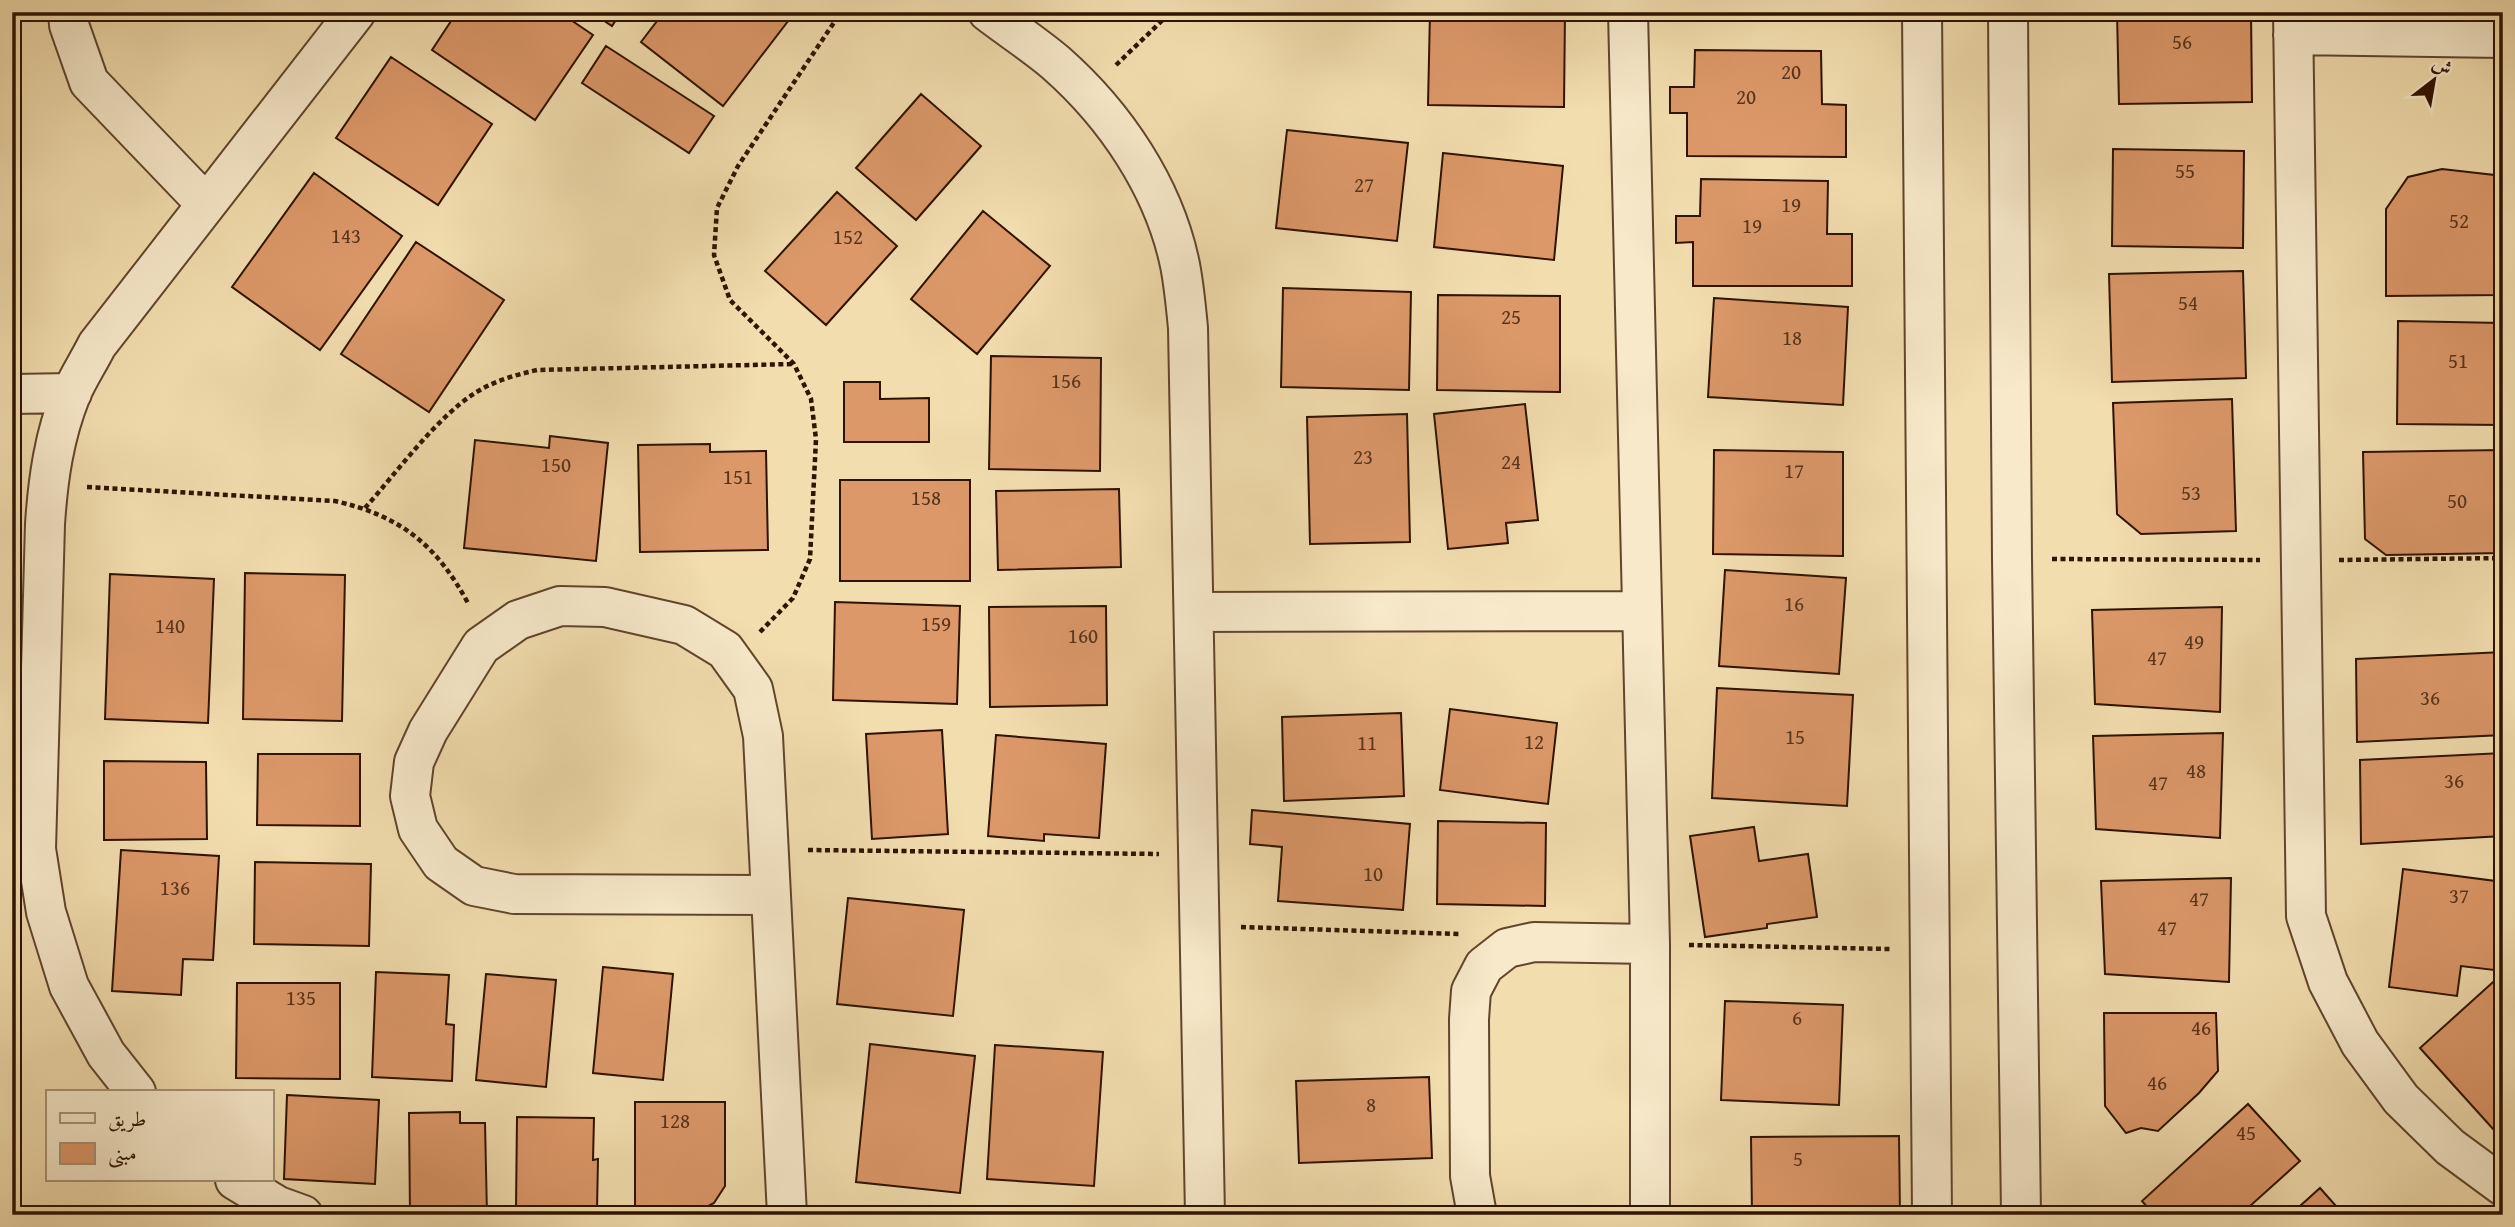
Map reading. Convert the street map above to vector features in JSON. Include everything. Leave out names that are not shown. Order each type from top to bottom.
[{"type":"street","points":[[68,12],[69,25],[89,82],[206,204]]},
{"type":"street","points":[[134,1090],[106,1054],[69,986],[46,912],[36,849],[48,485],[54,446],[72,393],[97,345],[356,12]]},
{"type":"street","points":[[988,12],[1055,62],[1088,93],[1129,144],[1160,202],[1180,263],[1188,328],[1205,1215]]},
{"type":"street","points":[[1628,12],[1650,944],[1650,1215]]},
{"type":"street","points":[[1922,12],[1932,1215]]},
{"type":"street","points":[[2008,12],[2021,1215]]},
{"type":"street","points":[[2503,38],[2293,24],[2306,916],[2328,982],[2360,1043],[2401,1098],[2450,1147],[2503,1186]]},
{"type":"street","points":[[12,394],[72,393]]},
{"type":"street","points":[[771,894],[514,894],[474,886],[440,863],[418,829],[410,796],[414,762],[428,731],[481,646],[518,620],[560,607],[605,607],[684,625],[725,650],[753,689],[763,736],[768,850],[771,894],[787,1215]]},
{"type":"street","points":[[1194,612],[1642,611]]},
{"type":"street","points":[[1477,1215],[1470,1176],[1468,1019],[1471,991],[1484,966],[1507,948],[1534,942],[1650,944]]},
{"type":"street","points":[[238,1182],[278,1206],[303,1215]]},
{"type":"path","points":[[725,650],[764,630],[793,598],[810,559],[816,439],[811,399],[794,364],[730,300],[714,255],[717,208],[738,166],[841,12]]},
{"type":"path","points":[[1088,93],[1171,12]]},
{"type":"path","points":[[365,508],[451,411],[476,392],[506,378],[537,370],[794,364]]},
{"type":"path","points":[[48,485],[335,501],[365,508],[400,524],[429,547],[446,566],[471,609],[481,646]]},
{"type":"path","points":[[768,850],[1198,855]]},
{"type":"path","points":[[1199,926],[1454,934],[1487,940],[1507,948]]},
{"type":"path","points":[[1650,944],[1929,949]]},
{"type":"building","points":[[457,12],[559,12],[593,35],[535,120],[432,50]]},
{"type":"building","points":[[591,12],[621,12],[612,26]]},
{"type":"building","points":[[664,12],[795,12],[723,106],[641,42]]},
{"type":"building","points":[[1430,12],[1565,12],[1564,107],[1428,105]]},
{"type":"building","points":[[2117,12],[2251,12],[2252,102],[2119,104]]},
{"type":"building","points":[[606,46],[714,116],[689,153],[582,83]]},
{"type":"building","points":[[1695,50],[1821,51],[1822,104],[1846,105],[1846,157],[1687,156],[1687,113],[1670,113],[1670,87],[1694,87]]},
{"type":"building","points":[[391,57],[492,124],[438,205],[336,138]]},
{"type":"building","points":[[921,94],[981,146],[916,220],[856,168]]},
{"type":"building","points":[[12,100],[18,101],[12,173]]},
{"type":"building","points":[[1287,130],[1408,143],[1397,241],[1276,228]]},
{"type":"building","points":[[2113,149],[2244,151],[2243,248],[2112,246]]},
{"type":"building","points":[[1443,153],[1563,166],[1554,260],[1434,247]]},
{"type":"building","points":[[2442,169],[2503,176],[2503,295],[2386,296],[2386,209],[2408,177]]},
{"type":"building","points":[[314,173],[402,236],[320,350],[232,287]]},
{"type":"building","points":[[1701,179],[1828,181],[1827,234],[1852,234],[1852,286],[1693,286],[1693,242],[1676,243],[1676,216],[1700,216]]},
{"type":"building","points":[[837,192],[897,246],[826,325],[765,271]]},
{"type":"building","points":[[983,211],[1050,266],[977,354],[911,299]]},
{"type":"building","points":[[416,242],[504,300],[429,412],[341,354]]},
{"type":"building","points":[[2243,271],[2246,378],[2112,382],[2109,274]]},
{"type":"building","points":[[1283,288],[1411,292],[1409,390],[1281,387]]},
{"type":"building","points":[[1438,295],[1560,296],[1560,392],[1437,390]]},
{"type":"building","points":[[1714,298],[1848,307],[1843,405],[1708,397]]},
{"type":"building","points":[[2398,321],[2503,323],[2503,425],[2397,424]]},
{"type":"building","points":[[991,356],[1101,358],[1100,471],[989,469]]},
{"type":"building","points":[[844,382],[880,382],[880,399],[929,398],[929,442],[844,442]]},
{"type":"building","points":[[2232,399],[2236,531],[2141,534],[2117,514],[2113,403]]},
{"type":"building","points":[[1525,404],[1538,520],[1506,523],[1508,543],[1448,549],[1434,414]]},
{"type":"building","points":[[1407,414],[1410,542],[1310,544],[1307,417]]},
{"type":"building","points":[[550,436],[608,443],[596,561],[464,548],[475,440],[549,448]]},
{"type":"building","points":[[710,444],[710,452],[766,451],[768,550],[640,552],[638,445]]},
{"type":"building","points":[[1714,450],[1843,452],[1843,556],[1713,554]]},
{"type":"building","points":[[2503,450],[2503,553],[2386,555],[2365,539],[2363,452]]},
{"type":"building","points":[[840,480],[970,480],[970,581],[840,581]]},
{"type":"building","points":[[1119,489],[1121,567],[998,570],[996,491]]},
{"type":"building","points":[[1725,570],[1846,578],[1839,674],[1719,666]]},
{"type":"building","points":[[245,573],[345,575],[342,721],[243,719]]},
{"type":"building","points":[[110,574],[214,579],[208,723],[105,719]]},
{"type":"building","points":[[835,602],[960,606],[957,704],[833,700]]},
{"type":"building","points":[[1106,606],[1107,705],[990,707],[989,607]]},
{"type":"building","points":[[2222,607],[2220,712],[2095,704],[2092,610]]},
{"type":"building","points":[[2503,652],[2503,735],[2357,742],[2356,659]]},
{"type":"building","points":[[1717,688],[1853,695],[1847,806],[1712,798]]},
{"type":"building","points":[[1450,709],[1557,723],[1548,804],[1440,790]]},
{"type":"building","points":[[1401,713],[1404,796],[1284,801],[1282,717]]},
{"type":"building","points":[[942,730],[948,834],[872,839],[866,734]]},
{"type":"building","points":[[2223,733],[2220,838],[2096,829],[2093,736]]},
{"type":"building","points":[[996,735],[1106,744],[1099,838],[1044,834],[1044,841],[988,836]]},
{"type":"building","points":[[2503,753],[2503,836],[2361,844],[2360,760]]},
{"type":"building","points":[[258,754],[360,754],[360,826],[257,825]]},
{"type":"building","points":[[104,761],[206,762],[207,839],[104,840]]},
{"type":"building","points":[[1252,810],[1410,824],[1403,910],[1278,901],[1282,847],[1250,844]]},
{"type":"building","points":[[1438,821],[1546,823],[1545,906],[1437,904]]},
{"type":"building","points":[[1754,827],[1759,861],[1808,854],[1817,917],[1705,937],[1690,836]]},
{"type":"building","points":[[121,850],[219,856],[213,960],[183,959],[181,995],[112,991]]},
{"type":"building","points":[[255,862],[371,864],[369,946],[254,944]]},
{"type":"building","points":[[2403,869],[2503,882],[2494,970],[2461,966],[2457,996],[2389,987]]},
{"type":"building","points":[[2231,878],[2229,982],[2105,974],[2101,881]]},
{"type":"building","points":[[848,898],[964,910],[953,1016],[837,1004]]},
{"type":"building","points":[[603,967],[673,974],[663,1080],[593,1073]]},
{"type":"building","points":[[376,972],[449,975],[446,1024],[454,1025],[452,1081],[372,1077]]},
{"type":"building","points":[[486,974],[556,980],[546,1087],[476,1080]]},
{"type":"building","points":[[2502,974],[2503,1122],[2494,1130],[2420,1048]]},
{"type":"building","points":[[237,983],[340,983],[340,1079],[236,1078]]},
{"type":"building","points":[[1725,1001],[1843,1005],[1839,1105],[1721,1100]]},
{"type":"building","points":[[2104,1013],[2216,1013],[2218,1071],[2199,1093],[2158,1131],[2141,1128],[2126,1133],[2105,1106]]},
{"type":"building","points":[[870,1044],[975,1056],[960,1193],[856,1182]]},
{"type":"building","points":[[995,1045],[1103,1052],[1094,1186],[987,1179]]},
{"type":"building","points":[[1429,1077],[1432,1158],[1299,1163],[1296,1081]]},
{"type":"building","points":[[287,1095],[379,1100],[375,1184],[284,1179]]},
{"type":"building","points":[[635,1102],[725,1102],[725,1186],[714,1203],[701,1210],[635,1210]]},
{"type":"building","points":[[2248,1104],[2300,1161],[2240,1215],[2154,1215],[2142,1201]]},
{"type":"building","points":[[460,1112],[460,1123],[485,1123],[487,1215],[410,1215],[409,1113]]},
{"type":"building","points":[[517,1117],[594,1118],[593,1160],[598,1159],[597,1210],[516,1208]]},
{"type":"building","points":[[1899,1136],[1900,1215],[1752,1215],[1751,1137]]},
{"type":"building","points":[[2320,1188],[2344,1215],[2290,1215]]}]
